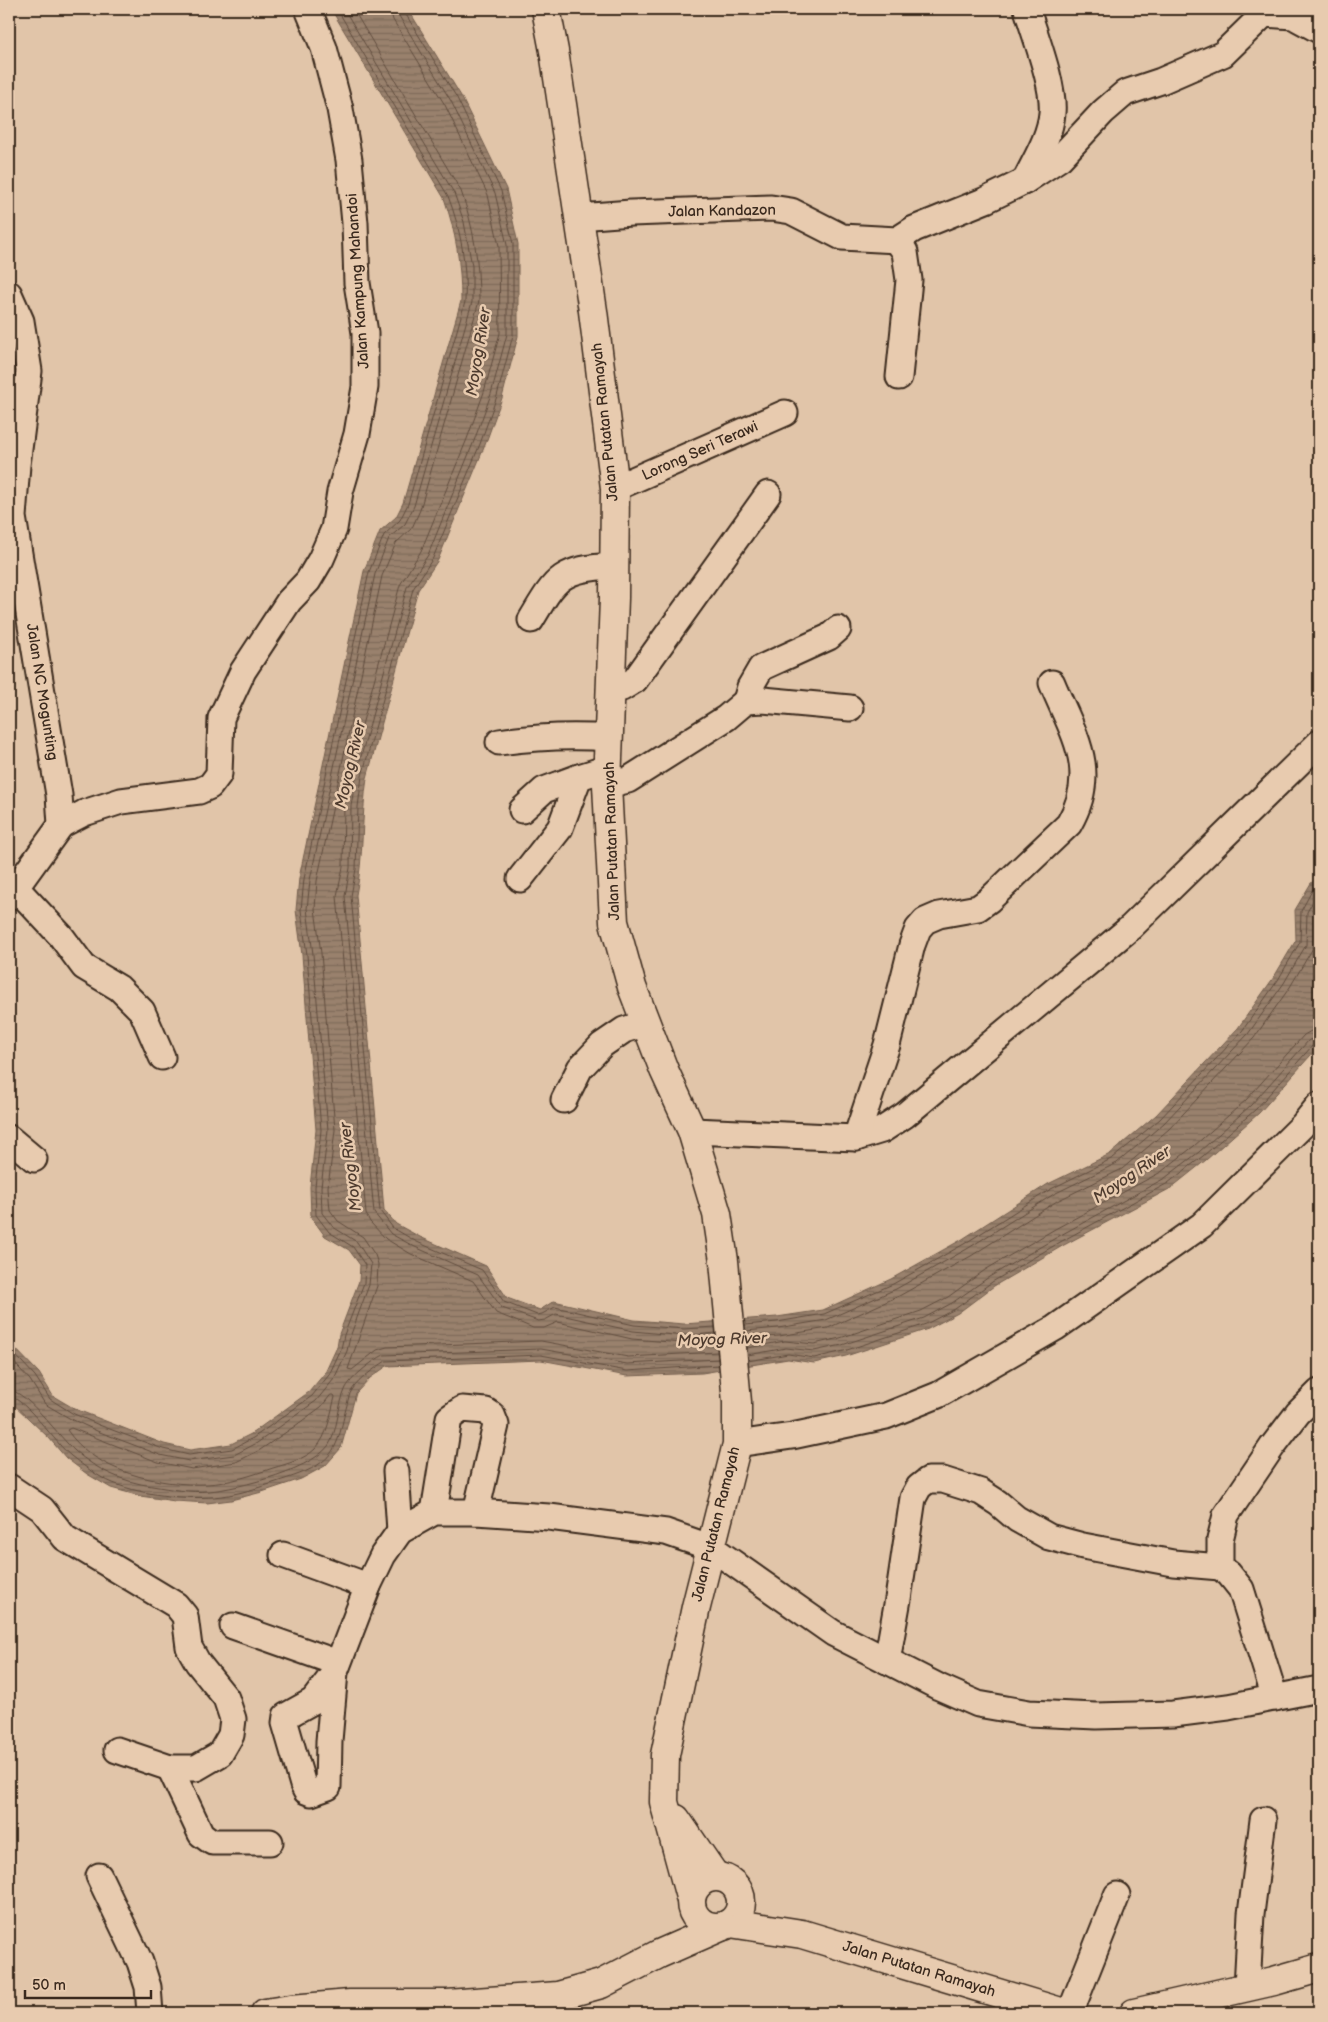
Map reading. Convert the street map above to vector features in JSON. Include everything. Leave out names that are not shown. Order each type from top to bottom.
[{"type":"main road","name":"Jalan Putatan Ramayah","points":[[546,9],[579,217],[615,488],[607,776],[614,922],[632,988],[664,1070],[692,1131],[717,1214],[724,1261],[737,1402],[737,1444],[696,1607],[665,1755],[664,1802],[690,1901]]},
{"type":"main road","points":[[664,1802],[715,1876]]},
{"type":"main road","points":[[265,2013],[350,2004],[447,2004],[558,1996],[602,1984],[659,1954],[726,1925],[739,1912],[741,1898],[736,1886],[724,1877],[715,1876],[699,1882],[693,1889],[690,1901],[659,1954]]},
{"type":"main road","name":"Jalan Putatan Ramayah","points":[[741,1898],[802,1934]]},
{"type":"main road","points":[[690,1901],[693,1914],[698,1921],[714,1927],[726,1925]]},
{"type":"main road","name":"Jalan Putatan Ramayah","points":[[726,1925],[802,1934],[1022,2007],[1064,2013]]},
{"type":"main road","points":[[1134,2013],[1201,2006],[1247,1987],[1319,1968]]},
{"type":"street","name":"Jalan Kampung Mahandoi","points":[[61,825],[84,813],[121,801],[199,792],[210,786],[219,774],[221,718],[243,672],[289,601],[308,581],[321,559],[334,529],[340,492],[357,434],[365,387],[365,333],[357,283],[355,223],[349,160],[340,108],[324,48],[308,9]]},
{"type":"street","points":[[1026,181],[1050,126],[1052,113],[1051,92],[1028,9]]},
{"type":"street","points":[[899,377],[909,280],[905,252],[897,240],[914,229],[986,200],[1026,181],[1060,158],[1103,112],[1125,93],[1161,81],[1223,54],[1264,14],[1275,13],[1293,16],[1319,30]]},
{"type":"street","name":"Jalan Kandazon","points":[[579,217],[631,213],[771,208],[791,211],[842,237],[897,240]]},
{"type":"street","name":"Jalan NC Mogunting","points":[[9,294],[21,321],[17,465],[13,517],[20,623],[59,796],[61,825]]},
{"type":"street","name":"Lorong Seri Terawi","points":[[615,488],[785,413]]},
{"type":"street","points":[[610,691],[622,688],[635,680],[768,494]]},
{"type":"street","points":[[530,620],[548,590],[569,572],[587,567],[614,566]]},
{"type":"street","points":[[522,810],[544,790],[579,777],[607,776],[628,780],[726,718],[746,701],[750,686],[761,668],[829,637],[838,628]]},
{"type":"street","points":[[856,1138],[887,1044],[912,945],[918,929],[925,921],[938,915],[978,908],[990,900],[1069,824],[1077,811],[1084,778],[1082,755],[1052,683]]},
{"type":"street","points":[[746,701],[763,700],[850,708]]},
{"type":"street","points":[[499,742],[543,736],[609,738]]},
{"type":"street","points":[[692,1131],[856,1138],[882,1130],[905,1115],[1100,955],[1319,743]]},
{"type":"street","points":[[520,879],[560,828],[579,777]]},
{"type":"street","points":[[61,825],[12,892],[61,936],[84,967],[119,988],[142,1011],[162,1057]]},
{"type":"street","points":[[564,1100],[580,1068],[602,1045],[624,1030],[646,1023]]},
{"type":"street","points":[[737,1444],[792,1436],[886,1416],[938,1395],[1047,1332],[1202,1225],[1302,1126],[1319,1105]]},
{"type":"street","points":[[9,1138],[34,1159]]},
{"type":"street","points":[[1220,1567],[1220,1540],[1226,1516],[1272,1447],[1298,1413],[1319,1392]]},
{"type":"street","points":[[434,1512],[449,1418],[462,1409],[486,1411],[492,1415],[496,1425],[476,1512]]},
{"type":"street","points":[[396,1471],[400,1530]]},
{"type":"street","points":[[887,1661],[913,1498],[919,1487],[928,1480],[943,1480],[980,1492],[1018,1519],[1049,1536],[1083,1546],[1174,1563],[1220,1567],[1229,1574],[1241,1589],[1275,1698]]},
{"type":"street","points":[[9,1486],[42,1509],[65,1538],[176,1606],[186,1616],[189,1647],[198,1663],[226,1698],[233,1719],[231,1735],[220,1754],[196,1768],[170,1768],[117,1750]]},
{"type":"street","points":[[322,1707],[368,1586],[383,1555],[400,1530],[434,1512],[476,1512],[618,1524],[666,1532],[712,1548],[833,1633],[978,1704],[1029,1713],[1096,1716],[1173,1714],[1228,1707],[1319,1689]]},
{"type":"street","points":[[283,1555],[368,1586]]},
{"type":"street","points":[[233,1626],[337,1667]]},
{"type":"street","points":[[170,1768],[201,1834],[212,1842],[270,1842]]},
{"type":"street","points":[[1247,1987],[1251,1914],[1263,1820]]},
{"type":"street","points":[[99,1876],[140,1962],[148,1988],[150,2013]]},
{"type":"street","points":[[1070,2013],[1117,1895]]},
{"type":"water","name":"Moyog River","points":[[331,9],[408,9],[461,96],[506,189],[518,244],[518,336],[502,398],[438,560],[418,590],[367,778],[365,793],[359,880],[356,895],[384,1210],[396,1224],[420,1237],[486,1266],[507,1298],[540,1310],[554,1301],[634,1320],[684,1324],[777,1317],[823,1310],[891,1279],[961,1240],[1048,1184],[1110,1154],[1156,1115],[1238,1028],[1274,977],[1296,940],[1295,910],[1311,883],[1319,879],[1319,1046],[1259,1113],[1171,1188],[1064,1245],[994,1286],[958,1313],[928,1329],[846,1356],[814,1363],[788,1359],[702,1373],[627,1376],[541,1360],[387,1366],[370,1378],[356,1393],[341,1448],[325,1466],[301,1479],[231,1500],[207,1503],[175,1501],[140,1496],[111,1488],[87,1474],[66,1458],[49,1438],[9,1400],[9,1342],[39,1373],[53,1396],[75,1409],[164,1444],[190,1450],[231,1444],[251,1434],[309,1392],[325,1373],[337,1347],[339,1334],[359,1281],[360,1265],[349,1250],[325,1236],[311,1217],[310,1187],[316,1130],[302,955],[296,910],[299,878],[364,571],[380,531],[396,517],[403,503],[461,301],[461,287],[455,236],[444,198]]}]
